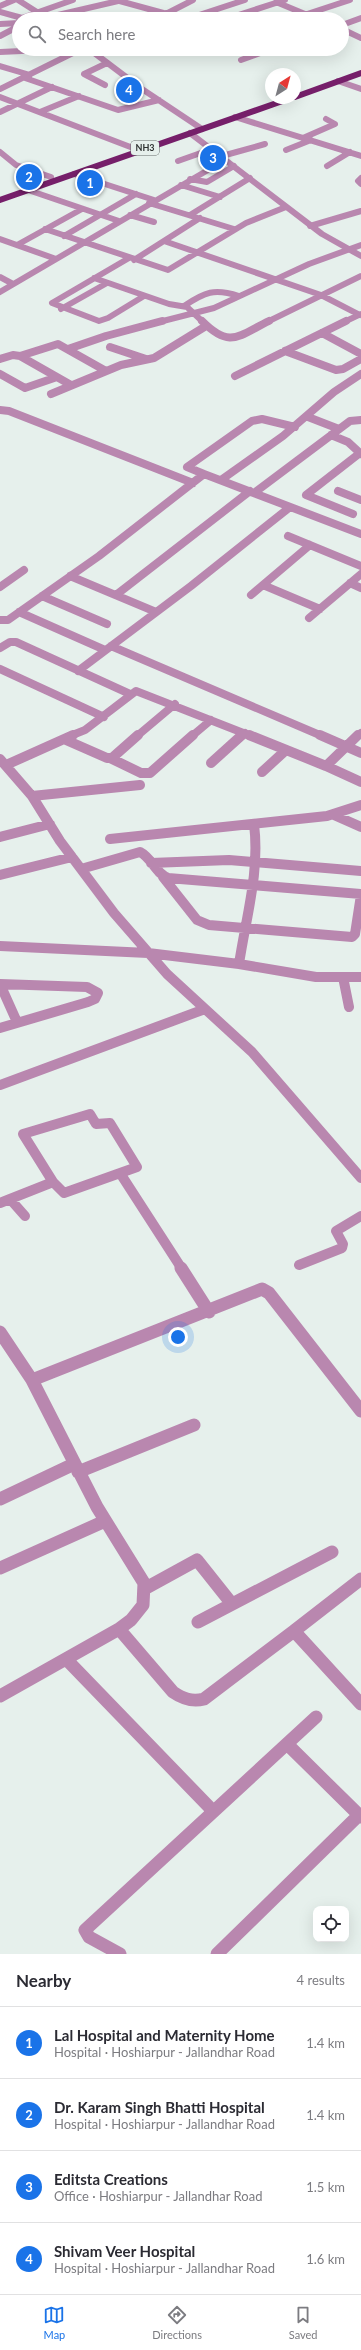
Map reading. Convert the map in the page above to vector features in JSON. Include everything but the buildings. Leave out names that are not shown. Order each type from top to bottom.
[{"type":"highway","points":[[301,91],[361,70]]},
{"type":"highway","points":[[301,95],[361,73]]},
{"type":"highway","name":"NH3","points":[[0,200],[265,103]]},
{"type":"highway","name":"NH3","points":[[0,195],[133,148],[177,135],[190,133],[200,127],[274,104]]},
{"type":"street","points":[[0,6],[18,0],[35,11],[63,5],[73,0]]},
{"type":"street","points":[[72,12],[117,0],[160,12]]},
{"type":"street","points":[[138,6],[150,0]]},
{"type":"street","points":[[171,12],[192,0]]},
{"type":"street","points":[[210,12],[245,0]]},
{"type":"street","points":[[245,12],[275,1],[285,0]]},
{"type":"street","points":[[312,12],[350,0]]},
{"type":"street","points":[[275,1],[301,12]]},
{"type":"street","points":[[0,12],[12,17]]},
{"type":"street","points":[[349,22],[361,18]]},
{"type":"street","points":[[0,36],[12,27]]},
{"type":"street","points":[[349,32],[359,37]]},
{"type":"street","points":[[349,36],[359,37]]},
{"type":"street","points":[[0,52],[12,51]]},
{"type":"street","points":[[2,87],[67,56]]},
{"type":"street","points":[[101,56],[107,63],[200,127]]},
{"type":"street","points":[[241,60],[252,56]]},
{"type":"street","points":[[105,85],[84,74],[107,63]]},
{"type":"street","points":[[0,66],[121,111],[159,100]]},
{"type":"street","points":[[338,81],[361,88]]},
{"type":"street","points":[[0,112],[52,86]]},
{"type":"street","points":[[40,112],[79,96]]},
{"type":"street","points":[[0,98],[133,148]]},
{"type":"street","points":[[236,117],[361,156]]},
{"type":"street","points":[[303,138],[335,124],[326,119]]},
{"type":"street","points":[[190,133],[310,226],[361,256]]},
{"type":"street","points":[[286,150],[311,140]]},
{"type":"street","points":[[0,292],[224,158],[265,144]]},
{"type":"street","points":[[178,161],[212,149]]},
{"type":"street","points":[[0,152],[16,165],[52,177]]},
{"type":"street","points":[[327,166],[350,152]]},
{"type":"street","points":[[190,179],[207,182],[234,166]]},
{"type":"street","points":[[74,174],[136,194],[152,202],[234,229]]},
{"type":"street","points":[[190,215],[250,178]]},
{"type":"street","points":[[361,178],[358,181],[361,184]]},
{"type":"street","points":[[181,185],[220,197]]},
{"type":"street","points":[[28,190],[119,221]]},
{"type":"street","points":[[64,236],[136,194]]},
{"type":"street","points":[[45,230],[168,270],[250,220],[286,207]]},
{"type":"street","points":[[17,245],[82,209]]},
{"type":"street","points":[[310,226],[361,210]]},
{"type":"street","points":[[130,215],[154,222]]},
{"type":"street","points":[[144,296],[108,318],[99,321],[61,309],[52,303],[94,278],[164,241],[200,218]]},
{"type":"street","points":[[0,239],[56,259]]},
{"type":"street","points":[[164,241],[321,295],[360,315]]},
{"type":"street","points":[[68,348],[106,336],[214,308],[318,260],[361,246]]},
{"type":"street","points":[[94,278],[144,296],[184,306],[195,314],[206,326],[225,338],[236,339],[265,322],[361,276]]},
{"type":"street","points":[[0,277],[13,284]]},
{"type":"street","points":[[61,309],[107,283]]},
{"type":"street","points":[[184,306],[213,290],[221,290],[239,296]]},
{"type":"street","points":[[235,376],[360,315]]},
{"type":"street","points":[[51,394],[121,365],[147,360],[164,353],[206,326]]},
{"type":"street","points":[[322,333],[361,354]]},
{"type":"street","points":[[20,356],[52,344],[58,344],[68,348],[106,371]]},
{"type":"street","points":[[110,347],[147,360]]},
{"type":"street","points":[[285,351],[336,370],[343,369],[360,361]]},
{"type":"street","points":[[0,359],[13,355],[20,356],[71,385]]},
{"type":"street","points":[[0,374],[26,388],[57,377]]},
{"type":"street","points":[[221,480],[295,427],[308,417],[334,392],[361,374]]},
{"type":"street","points":[[0,410],[15,413],[193,483]]},
{"type":"street","points":[[308,417],[339,428]]},
{"type":"street","points":[[295,427],[262,419],[252,421],[187,467],[361,534]]},
{"type":"street","points":[[116,595],[339,428],[353,419],[361,420]]},
{"type":"street","points":[[331,435],[348,442],[360,454],[306,495],[353,514]]},
{"type":"street","points":[[0,620],[5,621],[70,576],[204,474]]},
{"type":"street","points":[[338,491],[361,500]]},
{"type":"street","points":[[78,672],[290,507]]},
{"type":"street","points":[[288,536],[361,566]]},
{"type":"street","points":[[251,595],[310,545]]},
{"type":"street","points":[[0,587],[24,570]]},
{"type":"street","points":[[309,618],[361,574]]},
{"type":"street","points":[[70,576],[156,612]]},
{"type":"street","points":[[350,583],[361,588]]},
{"type":"street","points":[[263,585],[320,608]]},
{"type":"street","points":[[42,596],[107,624]]},
{"type":"street","points":[[19,612],[361,753]]},
{"type":"street","points":[[0,648],[13,642],[130,694]]},
{"type":"street","points":[[0,669],[104,717]]},
{"type":"street","points":[[361,782],[326,766],[139,690],[130,694],[104,717],[66,740],[3,762],[32,796],[72,857],[114,913],[148,953],[205,1009],[252,1052],[361,1178]]},
{"type":"street","points":[[110,758],[115,757],[175,704]]},
{"type":"street","points":[[66,740],[110,758],[141,773],[150,773],[211,720]]},
{"type":"street","points":[[211,763],[245,733]]},
{"type":"street","points":[[326,766],[361,733]]},
{"type":"street","points":[[262,772],[286,750]]},
{"type":"street","points":[[32,796],[140,785]]},
{"type":"street","points":[[110,839],[334,815],[361,805]]},
{"type":"street","points":[[334,815],[361,828]]},
{"type":"street","points":[[0,837],[50,824]]},
{"type":"street","points":[[239,964],[256,862],[257,843],[254,824]]},
{"type":"street","points":[[128,837],[137,852]]},
{"type":"street","points":[[81,869],[137,852],[143,853],[200,923],[209,926],[349,937],[354,936],[358,930],[361,895],[163,877]]},
{"type":"street","points":[[0,875],[72,857]]},
{"type":"street","points":[[151,863],[219,860],[361,871]]},
{"type":"street","points":[[0,946],[148,953],[239,964],[316,977],[361,977]]},
{"type":"street","points":[[343,977],[349,1007]]},
{"type":"street","points":[[0,1028],[88,1002],[95,999],[98,993],[87,987],[0,984],[17,1022]]},
{"type":"street","points":[[0,1085],[205,1009]]},
{"type":"street","points":[[90,1114],[96,1124],[110,1123],[137,1167],[64,1193],[53,1182],[23,1134],[90,1114]]},
{"type":"street","points":[[120,1173],[209,1312]]},
{"type":"street","points":[[5,1201],[53,1182]]},
{"type":"street","points":[[5,1201],[25,1216]]},
{"type":"street","points":[[299,1265],[342,1248],[343,1244],[336,1230],[361,1216]]},
{"type":"street","points":[[32,1380],[209,1312],[258,1290],[266,1290],[361,1411]]},
{"type":"street","points":[[0,1332],[32,1380],[76,1468],[105,1521],[146,1588],[147,1595],[143,1607],[135,1618],[119,1629],[0,1696]]},
{"type":"street","points":[[0,1499],[76,1468],[194,1425]]},
{"type":"street","points":[[0,1568],[105,1521]]},
{"type":"street","points":[[198,1622],[332,1552]]},
{"type":"street","points":[[146,1588],[196,1560],[232,1604]]},
{"type":"street","points":[[119,1629],[173,1692],[184,1700],[195,1702],[204,1699],[361,1579]]},
{"type":"street","points":[[294,1630],[361,1704]]},
{"type":"street","points":[[66,1659],[213,1811]]},
{"type":"street","points":[[120,1954],[89,1937],[85,1930],[316,1717]]},
{"type":"street","points":[[217,1954],[360,1816],[287,1744]]},
{"type":"place","name":"Shivam Veer Hospital","points":[[129,90]]},
{"type":"place","name":"Editsta Creations","points":[[213,158]]},
{"type":"place","name":"Dr. Karam Singh Bhatti Hospital","points":[[29,177]]},
{"type":"place","name":"Lal Hospital and Maternity Home","points":[[90,183]]}]
